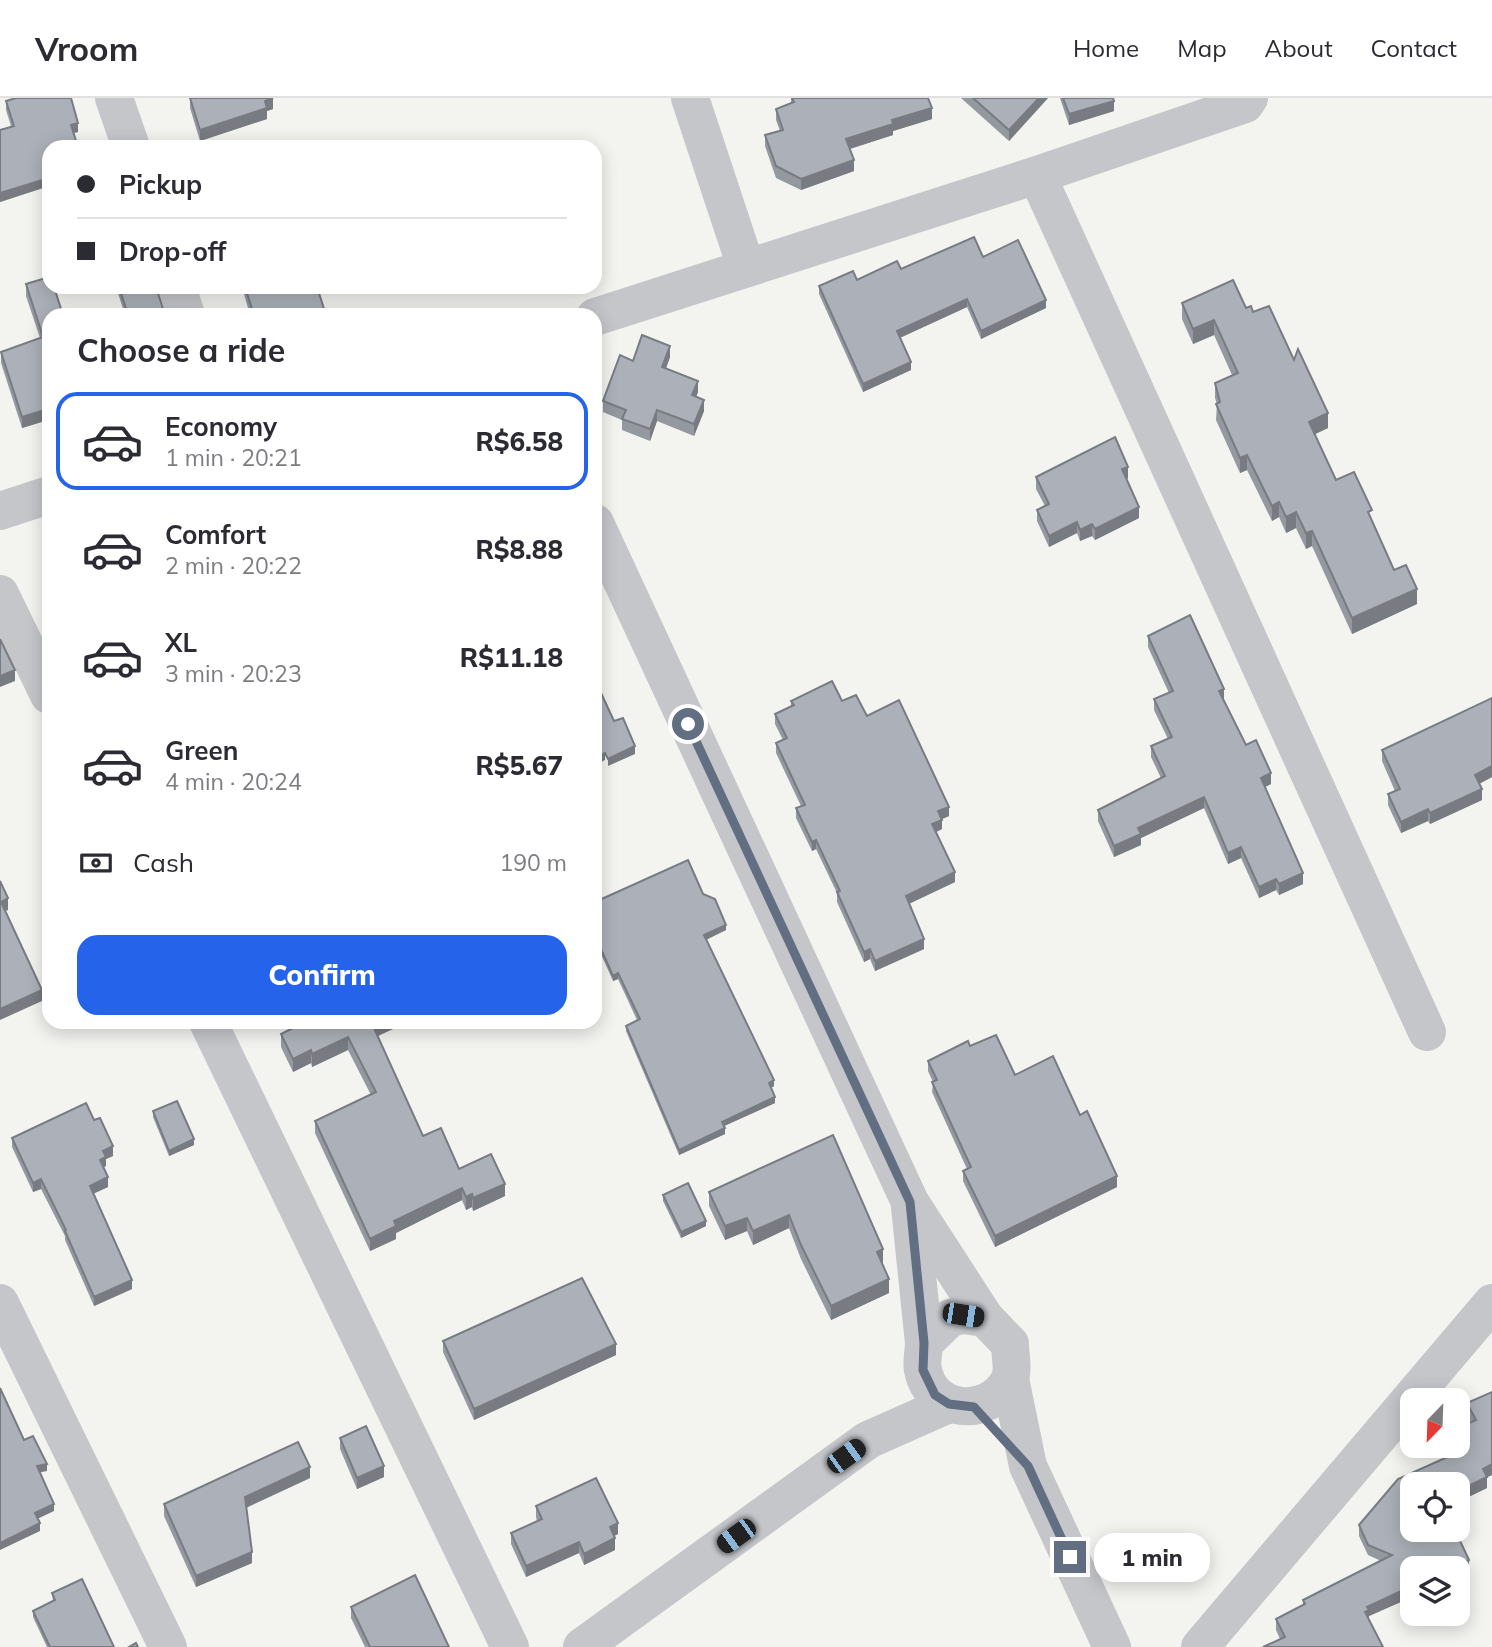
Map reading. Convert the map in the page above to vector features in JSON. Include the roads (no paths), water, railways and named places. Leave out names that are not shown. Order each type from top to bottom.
[{"type":"street","points":[[114,98],[129,140]]},
{"type":"street","points":[[690,98],[746,267]]},
{"type":"street","points":[[602,315],[1037,175],[1245,104],[1249,98]]},
{"type":"street","points":[[1037,175],[1427,1032]]},
{"type":"street","points":[[0,512],[42,497]]},
{"type":"street","points":[[602,538],[910,1202],[985,1318],[1010,1344],[1010,1380],[1028,1466],[1112,1647]]},
{"type":"street","points":[[0,594],[42,681]]},
{"type":"street","points":[[211,1029],[510,1647]]},
{"type":"street","points":[[910,1202],[923,1357],[935,1395],[962,1405],[1028,1466]]},
{"type":"street","points":[[0,1303],[168,1647]]},
{"type":"street","points":[[1200,1647],[1492,1303]]},
{"type":"street","points":[[868,1440],[950,1318],[963,1315],[985,1318]]},
{"type":"street","points":[[582,1647],[868,1440],[962,1405],[993,1401],[1010,1380]]}]
